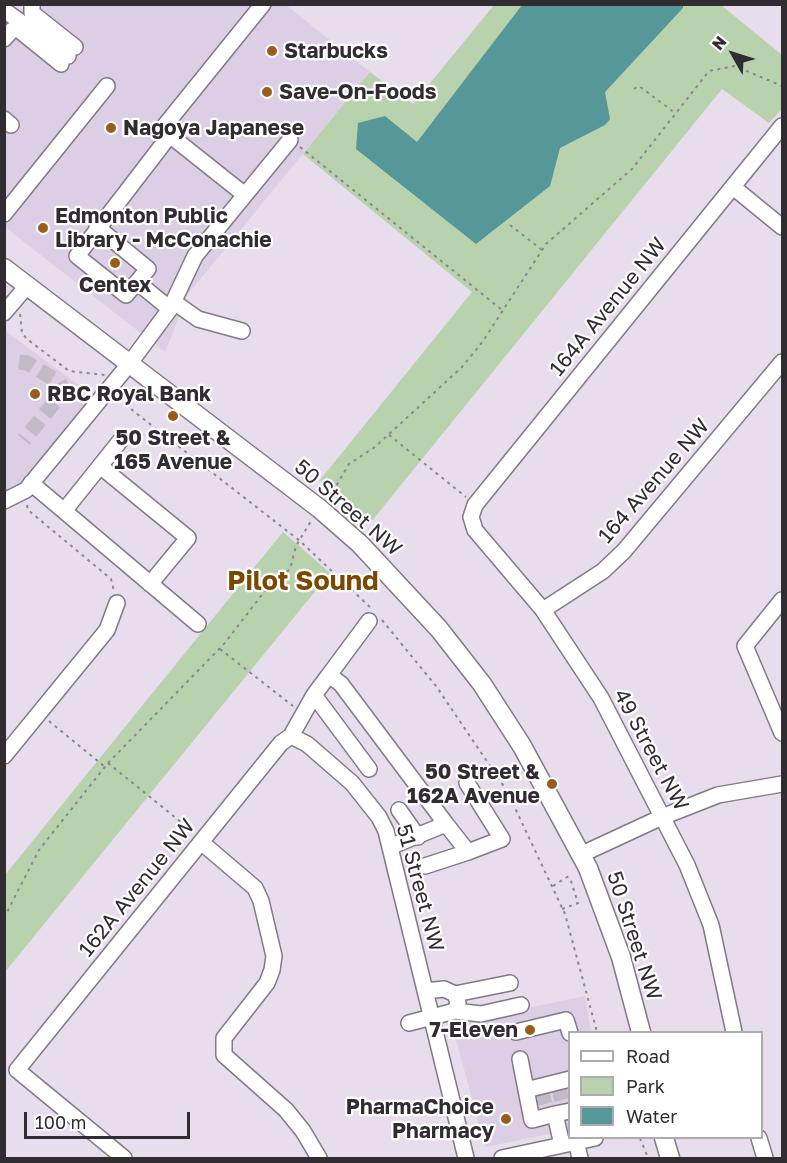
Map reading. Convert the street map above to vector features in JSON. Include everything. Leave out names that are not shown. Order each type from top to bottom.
[{"type":"main road","name":"50 Street NW","points":[[4,268],[320,509],[360,544],[416,602],[459,654],[500,711],[545,785],[594,883],[621,957],[641,1031]]},
{"type":"main road","name":"50 Street NW","points":[[580,855],[580,871],[611,958],[631,1031]]},
{"type":"main road","points":[[664,1139],[669,1158]]},
{"type":"street","points":[[32,4],[32,14],[68,56]]},
{"type":"street","points":[[245,195],[162,129],[263,4]]},
{"type":"street","points":[[4,10],[68,56]]},
{"type":"street","points":[[4,39],[12,30],[19,30],[68,56]]},
{"type":"street","points":[[4,214],[107,86]]},
{"type":"street","name":"164A Avenue NW","points":[[473,511],[783,126]]},
{"type":"street","points":[[97,227],[148,269],[126,295],[77,256],[97,227],[170,135]]},
{"type":"street","points":[[4,501],[29,487],[130,363],[172,305],[195,256],[290,140]]},
{"type":"street","points":[[733,187],[783,227]]},
{"type":"street","points":[[137,282],[198,319],[242,331]]},
{"type":"street","points":[[12,312],[27,286]]},
{"type":"street","name":"164 Avenue NW","points":[[543,610],[603,571],[624,551],[783,362]]},
{"type":"street","points":[[64,511],[120,441]]},
{"type":"street","points":[[100,466],[188,538],[150,584]]},
{"type":"street","points":[[29,487],[64,511],[198,624]]},
{"type":"street","name":"49 Street NW","points":[[473,511],[475,530],[543,610],[601,698],[697,884],[711,925],[734,1031]]},
{"type":"street","points":[[783,600],[745,646],[783,733]]},
{"type":"street","points":[[4,756],[108,630],[117,603]]},
{"type":"street","name":"162A Avenue NW","points":[[124,1158],[18,1070],[281,743],[291,736],[314,695],[369,621]]},
{"type":"street","points":[[329,675],[341,684],[468,852]]},
{"type":"street","points":[[314,695],[369,770]]},
{"type":"street","name":"51 Street NW","points":[[291,736],[307,744],[361,793],[379,817],[392,846],[466,1158]]},
{"type":"street","points":[[425,866],[501,839],[467,783]]},
{"type":"street","points":[[580,855],[662,817],[718,795],[783,784]]},
{"type":"street","points":[[399,810],[418,837]]},
{"type":"street","points":[[392,846],[446,824]]},
{"type":"street","points":[[202,841],[255,888],[261,901],[274,956],[267,982],[224,1038],[224,1055],[286,1110],[303,1131],[319,1158]]},
{"type":"street","points":[[425,991],[444,989],[455,994],[510,983]]},
{"type":"street","points":[[455,994],[458,1003],[455,1011]]},
{"type":"street","points":[[409,1023],[455,1011],[481,1014],[521,1005]]},
{"type":"street","points":[[516,1032],[566,1020],[569,1031]]},
{"type":"street","points":[[520,1059],[553,1098],[569,1143],[580,1158]]},
{"type":"street","points":[[501,1158],[530,1155],[586,1139]]},
{"type":"street","points":[[760,1139],[765,1158]]},
{"type":"path","points":[[325,503],[349,464],[363,457],[389,435],[462,367],[483,341],[542,250],[570,221],[632,169],[709,71],[735,66],[783,86]]},
{"type":"path","points":[[634,89],[639,86],[676,113]]},
{"type":"path","points":[[290,140],[502,310]]},
{"type":"path","points":[[510,225],[542,250]]},
{"type":"path","points":[[12,312],[27,339],[69,371],[82,375],[102,373]]},
{"type":"path","points":[[126,387],[132,410],[300,540],[368,605],[436,686],[507,791],[553,886],[562,909],[597,1031]]},
{"type":"path","points":[[389,435],[419,459],[473,511]]},
{"type":"path","points":[[29,487],[28,510],[111,579],[117,603]]},
{"type":"path","points":[[4,918],[39,850],[108,763],[219,649],[268,587],[290,569],[300,540],[314,516]]},
{"type":"path","points":[[219,649],[303,713]]},
{"type":"path","points":[[40,714],[105,767]]},
{"type":"path","points":[[108,763],[202,841]]},
{"type":"path","points":[[553,886],[571,876],[578,903],[562,909]]},
{"type":"path","points":[[641,1139],[648,1158]]},
{"type":"shaded area","points":[[25,5],[286,5],[370,72],[188,294],[165,352],[5,227],[4,30]]},
{"type":"shaded area","points":[[4,330],[88,392],[98,390],[4,505]]},
{"type":"shaded area","points":[[585,996],[591,1031],[568,1031],[568,1130],[485,1147],[452,1024]]},
{"type":"green space","points":[[494,5],[721,5],[782,55],[782,109],[769,123],[722,89],[371,522],[320,480],[472,292],[303,154],[370,72],[413,104]]},
{"type":"green space","points":[[283,532],[330,573],[5,972],[5,875]]},
{"type":"water","points":[[683,4],[683,8],[605,92],[610,119],[605,125],[560,148],[550,186],[476,244],[356,149],[358,123],[385,116],[417,142],[522,5]]},
{"type":"tunnel","points":[[19,362],[27,363],[59,382],[62,387],[61,394],[24,440]]},
{"type":"tunnel","points":[[559,1089],[562,1100]]},
{"type":"tunnel","points":[[542,1093],[545,1104]]},
{"type":"place","name":"Starbucks","points":[[272,51]]},
{"type":"place","name":"Save-On-Foods","points":[[267,92]]},
{"type":"place","name":"Nagoya Japanese","points":[[111,128]]},
{"type":"place","name":"Edmonton Public Library - McConachie","points":[[43,228]]},
{"type":"place","name":"Centex","points":[[115,263]]},
{"type":"place","name":"RBC Royal Bank","points":[[35,394]]},
{"type":"place","name":"50 Street & 165 Avenue","points":[[173,416]]},
{"type":"place","name":"50 Street & 162A Avenue","points":[[552,784]]},
{"type":"place","name":"7-Eleven","points":[[530,1030]]},
{"type":"place","name":"PharmaChoice Pharmacy","points":[[506,1119]]},
{"type":"district","name":"Pilot Sound","points":[[303,581]]}]
